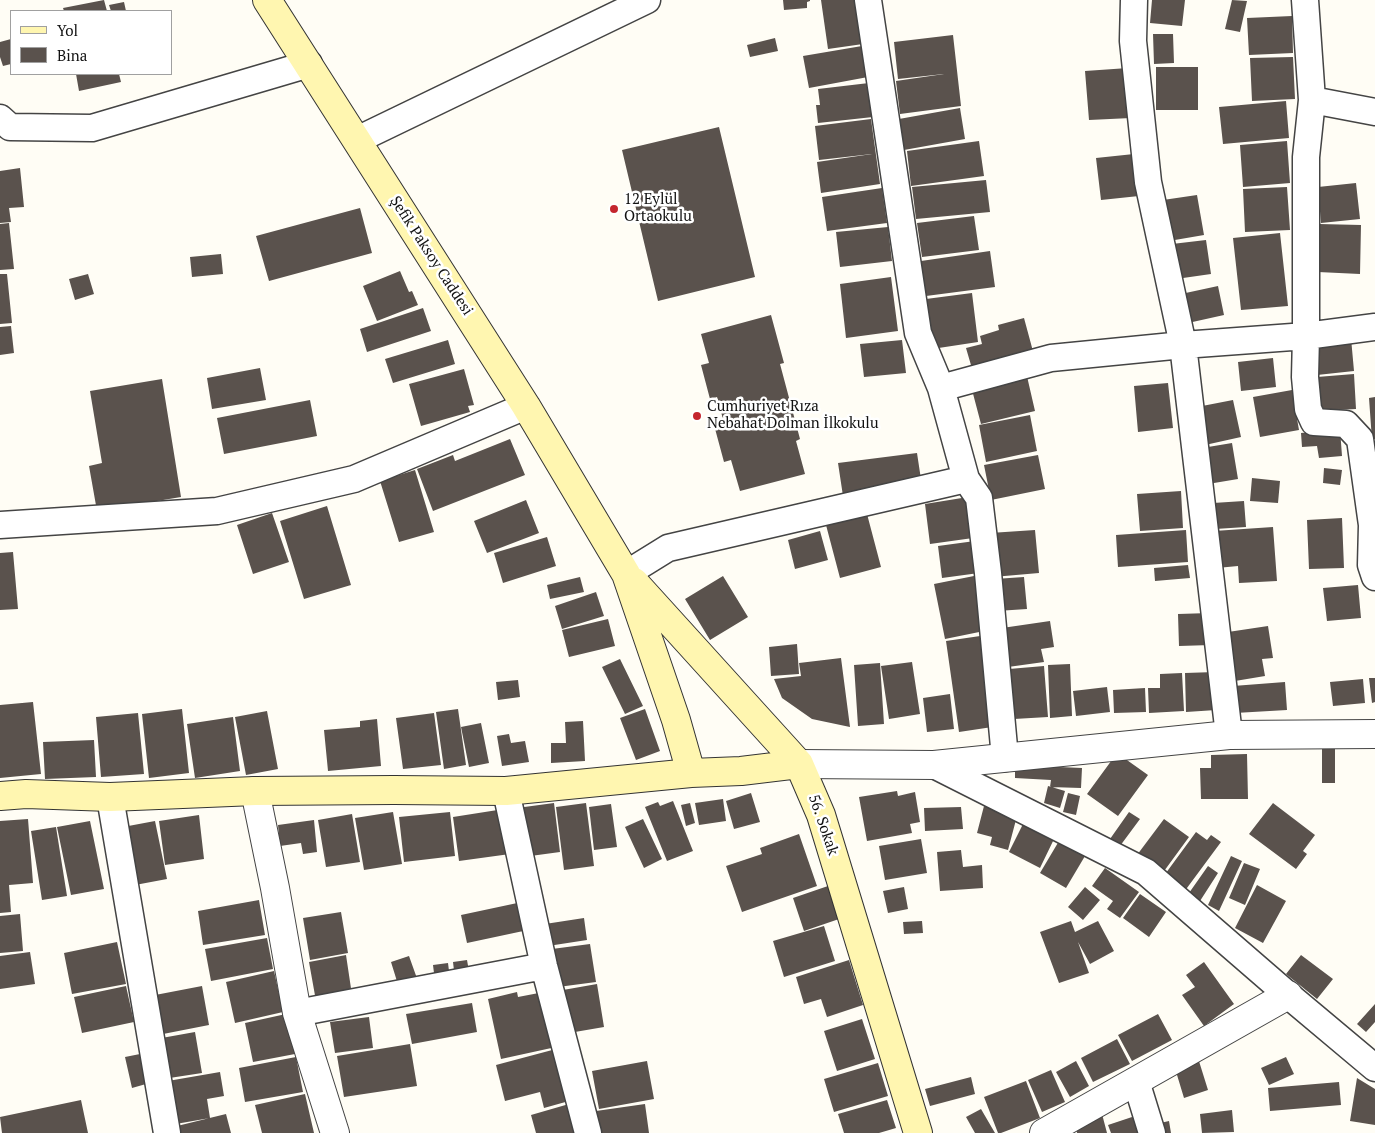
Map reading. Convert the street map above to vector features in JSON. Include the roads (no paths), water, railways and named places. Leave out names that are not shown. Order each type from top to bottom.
[{"type":"main road","name":"Şefik Paksoy Caddesi","points":[[267,0],[526,406],[626,574]]},
{"type":"main road","name":"56. Sokak","points":[[626,574],[799,764],[821,815],[918,1133]]},
{"type":"main road","points":[[626,574],[676,720],[691,773]]},
{"type":"main road","points":[[0,796],[26,794],[110,797],[255,791],[506,791],[691,773],[741,771],[799,764]]},
{"type":"street","points":[[357,140],[647,0]]},
{"type":"street","points":[[868,0],[918,333],[941,388],[966,479],[979,498],[1005,758]]},
{"type":"street","points":[[1134,0],[1133,41],[1148,182],[1183,345],[1229,735]]},
{"type":"street","points":[[1305,0],[1312,100],[1306,157],[1305,377],[1308,409],[1314,422],[1346,424],[1360,438],[1372,525],[1371,565],[1375,578]]},
{"type":"street","points":[[0,118],[10,128],[92,128],[309,64]]},
{"type":"street","points":[[1312,100],[1375,112]]},
{"type":"street","points":[[941,388],[1051,358],[1183,345],[1306,336],[1375,327]]},
{"type":"street","points":[[0,525],[217,511],[354,479],[526,406]]},
{"type":"street","points":[[626,574],[668,548],[966,479]]},
{"type":"street","points":[[799,764],[934,765],[1229,735],[1375,734]]},
{"type":"street","points":[[934,765],[1146,872],[1375,1068]]},
{"type":"street","points":[[255,791],[275,888],[297,1013],[336,1133]]},
{"type":"street","points":[[506,791],[544,966],[588,1133]]},
{"type":"street","points":[[110,797],[167,1133]]},
{"type":"street","points":[[297,1013],[544,966]]},
{"type":"street","points":[[1044,1133],[1288,995]]},
{"type":"street","points":[[1136,1081],[1152,1133]]},
{"type":"place","name":"12 Eylül Ortaokulu","points":[[614,209]]},
{"type":"place","name":"Cumhuriyet Rıza Nebahat Dolman İlkokulu","points":[[697,416]]}]
